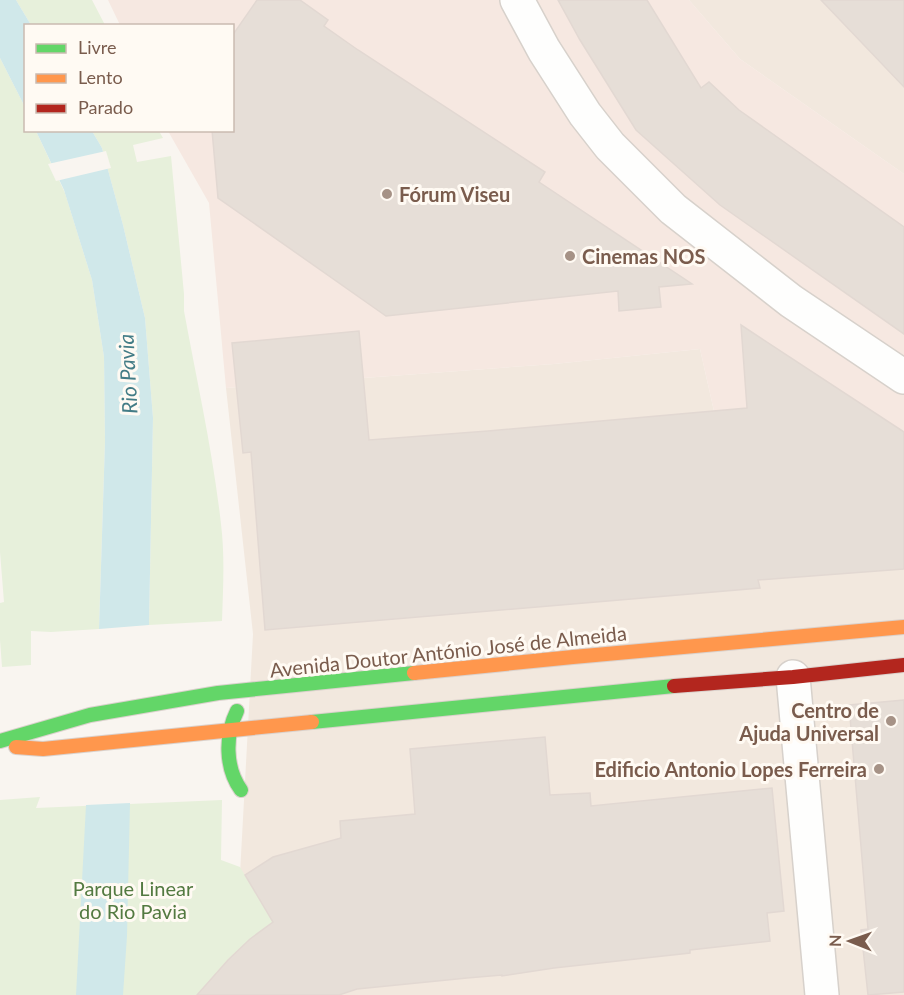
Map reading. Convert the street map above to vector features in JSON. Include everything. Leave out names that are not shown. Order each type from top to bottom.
[{"type":"main road","name":"Avenida Doutor António José de Almeida","points":[[0,741],[90,716],[218,693],[573,657],[904,627]]},
{"type":"main road","points":[[0,747],[43,749],[666,687],[798,669],[904,664]]},
{"type":"main road","points":[[326,694],[368,679]]},
{"type":"main road","points":[[241,790],[231,771],[226,732],[238,709],[244,705]]},
{"type":"street","points":[[517,0],[544,50],[585,114],[610,146],[673,209],[808,314],[904,377]]},
{"type":"street","points":[[798,669],[822,995]]},
{"type":"shaded area","points":[[108,0],[689,0],[740,59],[904,174],[904,564],[751,576],[700,349],[554,364],[226,388],[209,203],[169,132],[234,132],[234,24],[120,24]]},
{"type":"shaded area","points":[[689,0],[904,0],[904,174],[740,59]]},
{"type":"shaded area","points":[[700,349],[751,576],[904,564],[904,995],[192,995],[240,874],[253,634],[226,388],[554,364]]},
{"type":"green space","points":[[16,0],[92,0],[104,24],[30,24]]},
{"type":"green space","points":[[0,58],[24,105],[24,132],[36,132],[65,193],[92,280],[104,357],[105,441],[99,629],[31,631],[31,665],[2,667],[0,603],[4,602],[0,552]]},
{"type":"green space","points":[[93,132],[160,132],[163,138],[133,145],[137,162],[171,156],[184,311],[209,444],[221,524],[222,621],[149,625],[153,418],[145,318],[102,148]]},
{"type":"green space","name":"Parque Linear do Rio Pavia","points":[[40,797],[36,808],[222,800],[221,860],[240,867],[273,922],[233,955],[200,995],[0,995],[0,800]]},
{"type":"water","points":[[0,0],[16,0],[30,24],[24,24],[24,105],[0,58]]},
{"type":"water","name":"Rio Pavia","points":[[36,132],[93,132],[102,148],[145,318],[153,418],[149,625],[99,629],[105,441],[104,357],[92,280],[64,190]]},
{"type":"water","points":[[130,803],[127,936],[123,995],[76,995],[86,805]]},
{"type":"pier","points":[[106,151],[111,168],[56,181],[48,164]]},
{"type":"building","name":"Fórum Viseu","points":[[257,0],[300,0],[328,20],[324,26],[358,50],[545,172],[539,182],[692,284],[659,287],[661,307],[619,311],[618,291],[386,316],[218,198],[212,132],[234,132],[234,33]]},
{"type":"building","points":[[558,0],[647,0],[701,88],[709,82],[739,110],[904,227],[904,334],[720,205],[636,130]]},
{"type":"building","points":[[821,0],[904,0],[904,87]]},
{"type":"building","points":[[741,325],[904,432],[904,569],[758,580],[760,588],[265,630],[251,452],[243,453],[232,343],[359,331],[369,440],[747,408]]},
{"type":"building","name":"Edificio Antonio Lopes Ferreira","points":[[904,700],[904,992],[868,995],[861,930],[868,929],[849,705]]},
{"type":"building","points":[[545,737],[550,795],[590,793],[591,806],[772,788],[784,911],[767,913],[770,941],[502,976],[357,989],[339,995],[197,995],[228,960],[250,939],[273,922],[245,875],[273,857],[341,838],[340,821],[415,814],[410,749]]},
{"type":"traffic: fast","points":[[0,741],[90,715],[218,693],[414,673]]},
{"type":"traffic: fast","points":[[312,722],[674,686]]},
{"type":"traffic: fast","points":[[237,711],[230,730],[228,751],[232,772],[241,790]]},
{"type":"traffic: slow","points":[[414,673],[904,627]]},
{"type":"traffic: slow","points":[[16,747],[43,749],[312,722]]},
{"type":"traffic: jam","points":[[674,686],[793,677],[904,665]]},
{"type":"place","name":"Fórum Viseu","points":[[387,194]]},
{"type":"place","name":"Cinemas NOS","points":[[570,256]]},
{"type":"place","name":"Centro de Ajuda Universal","points":[[891,721]]},
{"type":"place","name":"Edificio Antonio Lopes Ferreira","points":[[879,769]]}]
